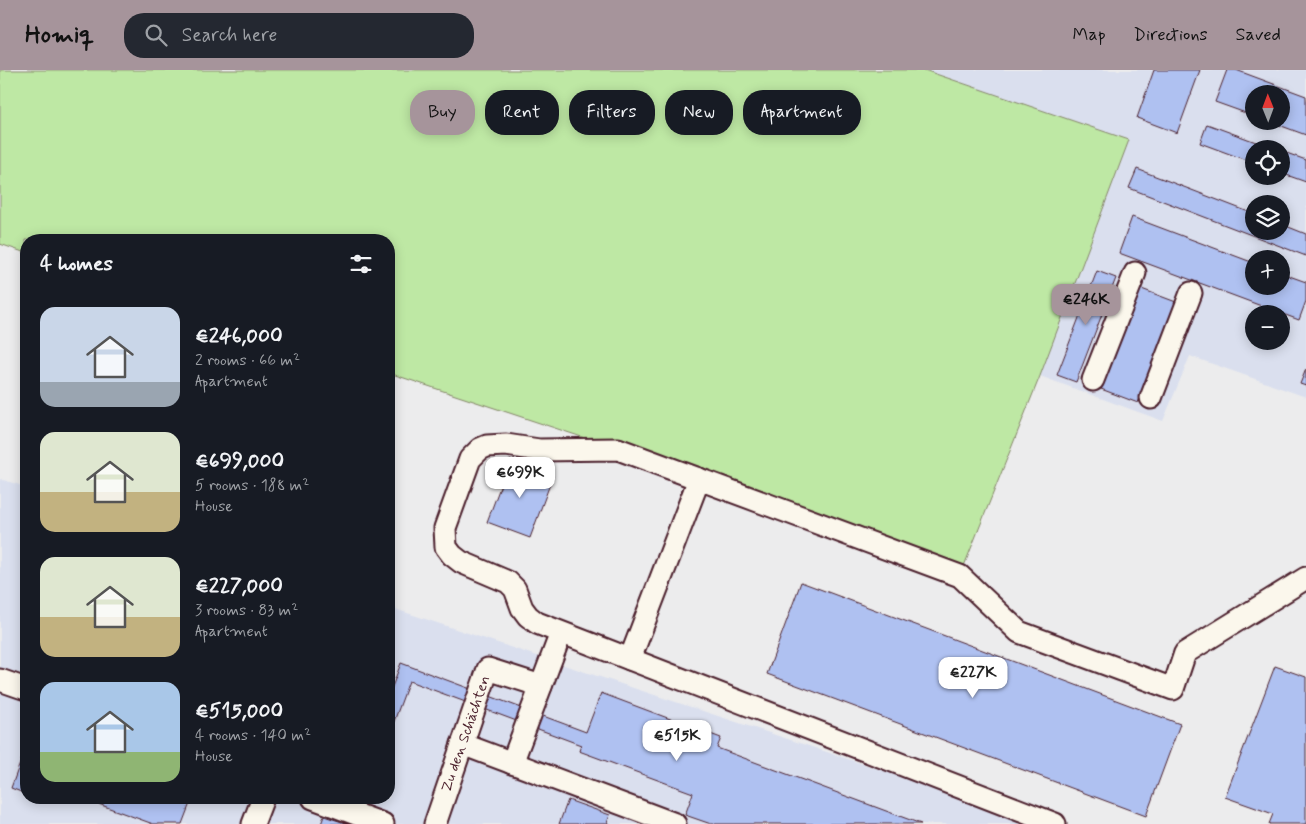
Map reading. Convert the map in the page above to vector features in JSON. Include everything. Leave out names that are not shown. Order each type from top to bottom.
[{"type":"lane","points":[[1093,380],[1135,273]]},
{"type":"lane","points":[[1151,398],[1191,293]]},
{"type":"lane","points":[[1055,824],[537,624],[522,608],[515,589],[508,582],[460,562],[452,556],[446,547],[445,528],[470,459],[475,453],[487,446],[496,444],[539,450],[618,449],[960,576],[1019,632],[1173,689],[1185,653],[1306,578]]},
{"type":"lane","points":[[630,659],[698,479]]},
{"type":"lane","points":[[512,764],[560,633]]},
{"type":"lane","name":"Zu den Schächten","points":[[435,824],[488,669],[541,686]]},
{"type":"lane","points":[[0,680],[20,687]]},
{"type":"lane","points":[[462,744],[674,824]]},
{"type":"lane","points":[[253,824],[261,804]]},
{"type":"lane","points":[[329,804],[383,824]]},
{"type":"shaded area","points":[[924,70],[1306,70],[1306,397],[1190,356],[1163,421],[1040,376],[1129,140]]},
{"type":"shaded area","points":[[0,479],[20,485],[20,804],[395,804],[395,609],[1044,824],[0,824]]},
{"type":"green space","points":[[0,70],[924,70],[1129,140],[1040,376],[960,576],[618,449],[395,375],[395,234],[20,234],[20,251],[0,244]]},
{"type":"building","points":[[1154,70],[1200,70],[1177,133],[1137,118]]},
{"type":"building","points":[[1227,70],[1236,70],[1276,85],[1245,85],[1245,113],[1215,102]]},
{"type":"building","points":[[1290,90],[1306,96],[1306,135],[1290,129]]},
{"type":"building","points":[[1207,124],[1251,140],[1245,140],[1245,160],[1200,143]]},
{"type":"building","points":[[1290,154],[1306,160],[1306,182],[1290,176]]},
{"type":"building","points":[[1137,169],[1245,211],[1245,233],[1129,188]]},
{"type":"building","points":[[1132,217],[1245,260],[1245,295],[1290,295],[1290,276],[1306,282],[1306,301],[1299,320],[1290,317],[1290,305],[1259,305],[1119,253]]},
{"type":"building","points":[[1290,228],[1306,234],[1306,256],[1264,240],[1290,240]]},
{"type":"building","points":[[1097,271],[1116,278],[1076,382],[1057,375]]},
{"type":"building","points":[[1139,288],[1176,302],[1138,403],[1101,389]]},
{"type":"building","points":[[1306,369],[1306,386],[1300,384]]},
{"type":"building","points":[[510,460],[553,476],[530,538],[487,522]]},
{"type":"building","points":[[801,582],[1180,724],[1146,816],[767,674]]},
{"type":"building","points":[[401,663],[586,732],[601,693],[721,738],[717,748],[921,824],[711,824],[685,815],[693,793],[579,751],[581,745],[409,681],[395,719],[395,679]]},
{"type":"building","points":[[1275,666],[1306,677],[1306,824],[1269,824],[1273,814],[1225,797]]},
{"type":"building","points":[[20,763],[20,792],[11,788]]},
{"type":"building","points":[[568,800],[610,815],[607,823],[610,824],[559,824]]},
{"type":"building","points":[[98,804],[190,804],[182,824],[153,824]]},
{"type":"building","points":[[349,804],[364,804],[356,824],[321,824],[324,816],[342,822]]}]
